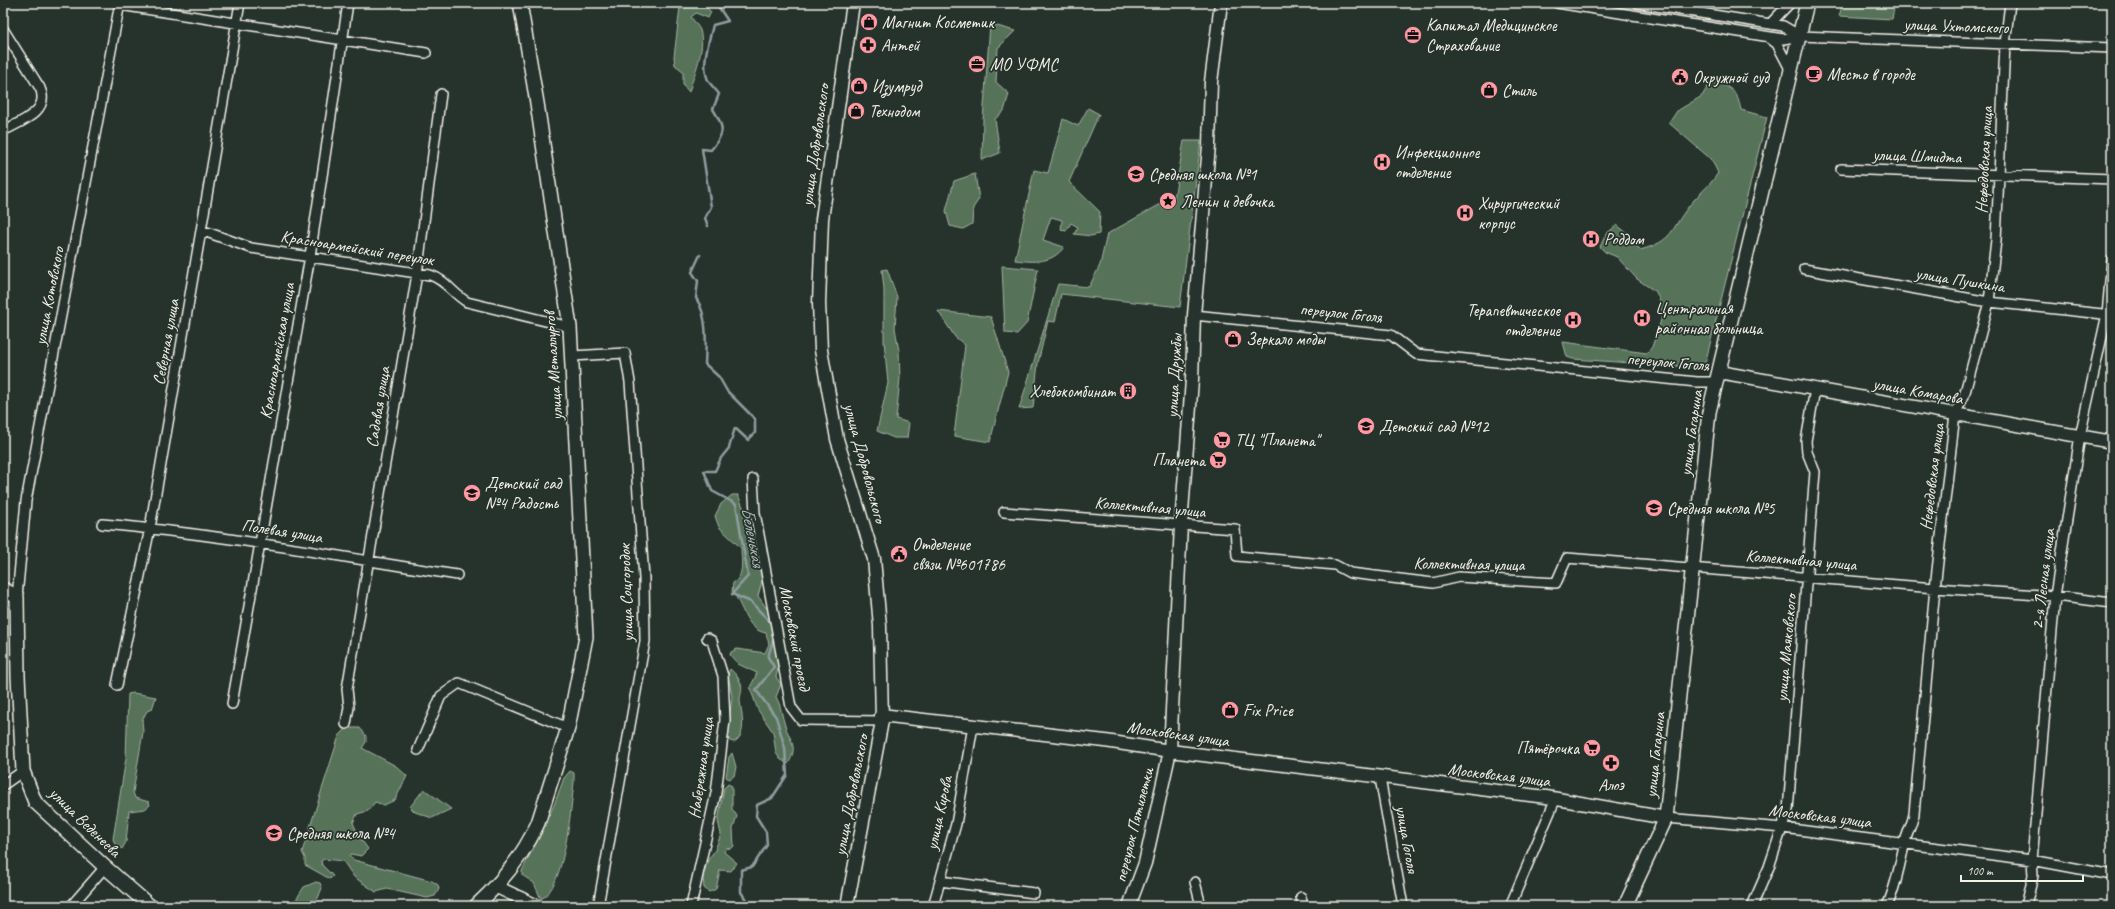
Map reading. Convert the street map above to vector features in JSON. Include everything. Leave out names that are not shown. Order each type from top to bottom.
[{"type":"main road","name":"улица Металлургов","points":[[476,906],[497,887],[533,834],[538,823],[568,728],[586,637],[570,327],[537,103],[520,3]]},
{"type":"main road","name":"улица Гагарина","points":[[1625,906],[1666,818],[1709,412],[1807,3]]},
{"type":"main road","points":[[3,589],[17,597]]},
{"type":"main road","name":"улица Веденеева","points":[[17,597],[18,676],[23,771],[35,802],[105,867],[150,906]]},
{"type":"street","name":"Северная улица","points":[[117,685],[150,528],[240,3]]},
{"type":"street","name":"Красноармейская улица","points":[[232,704],[310,256],[348,3]]},
{"type":"street","name":"улица Добровольского","points":[[847,906],[881,718],[880,626],[874,559],[837,439],[821,350],[819,319],[822,219],[853,3]]},
{"type":"street","name":"улица Дружбы","points":[[1170,751],[1181,525],[1192,380],[1194,315],[1209,146],[1211,82],[1221,3]]},
{"type":"street","name":"улица Ухтомского","points":[[1557,3],[1783,38],[1800,36],[2112,48]]},
{"type":"street","points":[[1637,3],[1783,26],[1800,36]]},
{"type":"street","points":[[1770,24],[1790,3]]},
{"type":"street","name":"Нефедовская улица","points":[[1887,906],[1895,889],[1904,844],[1912,827],[1914,814],[1935,588],[1955,414],[1964,396],[1990,302],[2000,175],[2005,44],[2010,3]]},
{"type":"street","points":[[120,4],[237,24],[426,53]]},
{"type":"street","name":"улица Котовского","points":[[17,597],[26,501],[120,4]]},
{"type":"street","points":[[3,29],[40,88],[43,100],[37,113],[3,131]]},
{"type":"street","points":[[1765,36],[1778,44],[1791,71]]},
{"type":"street","name":"Садовая улица","points":[[346,724],[349,707],[347,689],[417,274],[441,94]]},
{"type":"street","name":"улица Шмидта","points":[[1841,169],[2112,179]]},
{"type":"street","name":"Красноармейский переулок","points":[[201,230],[251,248],[310,256],[440,278],[455,295],[468,302],[570,327]]},
{"type":"street","name":"2-я Лесная улица","points":[[2026,906],[2033,876],[2032,860],[2055,596],[2080,436],[2109,315],[2112,259]]},
{"type":"street","name":"улица Пушкина","points":[[1804,269],[1990,302],[2109,315]]},
{"type":"street","name":"переулок Гоголя","points":[[1194,315],[1391,335],[1416,354],[1697,382],[1718,377]]},
{"type":"street","name":"улица Соцгородок","points":[[572,356],[624,353],[630,382],[644,578],[646,641],[598,906]]},
{"type":"street","name":"улица Комарова","points":[[1718,377],[1815,389],[2112,442]]},
{"type":"street","name":"улица Маяковского","points":[[1752,906],[1783,828],[1788,810],[1808,577],[1815,472],[1807,452],[1806,441],[1815,389]]},
{"type":"street","name":"Московский проезд","points":[[754,479],[755,513],[791,707],[801,720],[881,718]]},
{"type":"street","name":"Коллективная улица","points":[[1004,512],[1235,529],[1237,556],[1335,565],[1350,573],[1433,583],[1459,577],[1556,583],[1567,558],[1693,567],[1935,588],[2055,596],[2112,603]]},
{"type":"street","name":"Полевая улица","points":[[102,524],[150,528],[457,575]]},
{"type":"street","name":"Набережная улица","points":[[691,906],[716,793],[725,720],[723,676],[712,641],[708,638]]},
{"type":"street","points":[[418,750],[441,696],[459,683],[568,728]]},
{"type":"street","name":"Московская улица","points":[[881,718],[973,726],[1105,741],[1170,751],[1380,778],[1556,798],[1666,818],[1783,828],[2032,860],[2112,875]]},
{"type":"street","name":"улица Кирова","points":[[933,906],[956,824],[973,726]]},
{"type":"street","name":"переулок Пятилетки","points":[[1129,906],[1145,863],[1170,751]]},
{"type":"street","points":[[3,785],[23,771]]},
{"type":"street","name":"улица Гоголя","points":[[1380,778],[1403,906]]},
{"type":"street","points":[[1510,906],[1556,798]]},
{"type":"street","points":[[71,906],[105,867]]},
{"type":"street","points":[[940,881],[1034,893]]},
{"type":"street","points":[[1195,882],[1201,906]]},
{"type":"street","points":[[497,887],[537,906]]},
{"type":"green space","points":[[684,3],[702,3],[711,12],[708,18],[696,13],[691,17],[700,30],[702,45],[699,61],[689,92],[683,85],[683,71],[675,65],[674,57],[680,7]]},
{"type":"green space","points":[[1843,3],[1895,3],[1892,19],[1839,16]]},
{"type":"green space","points":[[990,24],[1015,31],[998,48],[996,82],[1009,94],[1004,111],[995,119],[1000,153],[982,160],[983,120]]},
{"type":"green space","points":[[1717,81],[1734,92],[1741,110],[1767,117],[1704,368],[1573,359],[1567,357],[1563,342],[1647,353],[1652,347],[1662,314],[1656,292],[1637,279],[1617,257],[1605,252],[1600,247],[1606,234],[1617,225],[1627,233],[1640,250],[1659,243],[1670,234],[1696,197],[1715,178],[1718,173],[1712,160],[1669,123],[1677,111],[1702,96],[1710,83]]},
{"type":"green space","points":[[1088,108],[1099,114],[1069,182],[1100,212],[1099,234],[1091,236],[1074,234],[1078,227],[1071,223],[1066,231],[1061,230],[1062,220],[1051,217],[1043,240],[1064,247],[1059,253],[1042,261],[1015,260],[1034,170],[1048,173],[1063,119],[1078,126]]},
{"type":"green space","points":[[1184,141],[1201,141],[1180,307],[1061,294],[1055,322],[1048,321],[1038,363],[1033,408],[1019,409],[1058,284],[1089,287],[1100,265],[1107,234],[1161,204],[1173,204]]},
{"type":"green space","points":[[975,174],[979,199],[973,208],[972,224],[963,229],[950,226],[946,211],[954,181]]},
{"type":"green space","points":[[1002,266],[1038,269],[1027,323],[1017,334],[1005,333]]},
{"type":"green space","points":[[887,269],[897,297],[895,328],[899,351],[900,378],[896,419],[909,423],[907,438],[894,438],[877,431],[888,383],[884,341],[884,289],[882,270]]},
{"type":"green space","points":[[938,311],[991,317],[1008,372],[990,442],[954,436],[965,345],[955,337]]},
{"type":"green space","points":[[732,495],[738,495],[746,514],[752,518],[753,543],[764,574],[758,596],[772,616],[780,661],[776,677],[781,684],[776,697],[793,747],[793,752],[788,764],[780,759],[776,753],[773,732],[758,710],[750,688],[757,673],[738,664],[730,655],[731,652],[737,649],[765,653],[769,644],[766,633],[759,631],[749,622],[732,591],[733,583],[737,580],[741,572],[741,548],[719,527],[715,516],[721,504]]},
{"type":"green space","points":[[730,669],[738,678],[742,688],[740,700],[743,723],[741,734],[734,742],[730,741],[727,736],[732,697],[728,674]]},
{"type":"green space","points":[[133,693],[156,697],[152,709],[147,711],[142,720],[143,732],[133,792],[135,798],[149,802],[150,805],[145,809],[129,811],[126,842],[122,849],[115,844],[113,839],[126,758],[128,694]]},
{"type":"green space","points":[[347,728],[360,728],[366,736],[366,742],[362,748],[396,766],[407,776],[395,800],[384,805],[375,802],[368,811],[357,814],[353,823],[360,838],[368,849],[361,856],[351,854],[349,856],[354,860],[432,881],[438,885],[439,889],[435,896],[427,898],[387,889],[376,892],[354,877],[343,861],[324,859],[321,861],[322,865],[333,876],[330,879],[305,865],[305,858],[302,852],[339,736]]},
{"type":"green space","points":[[732,753],[736,767],[734,776],[729,779],[726,777],[729,757]]},
{"type":"green space","points":[[570,771],[574,773],[574,782],[569,827],[561,864],[556,880],[549,892],[541,899],[534,883],[522,875],[522,871],[554,805],[564,778]]},
{"type":"green space","points":[[728,784],[732,786],[732,809],[737,816],[733,829],[734,846],[731,849],[726,848],[724,852],[737,863],[731,871],[720,870],[716,889],[709,892],[704,888],[703,876],[708,860],[715,850],[721,834],[718,821],[724,788]]},
{"type":"green space","points":[[424,789],[451,809],[432,818],[415,812],[410,807]]},
{"type":"green space","points":[[316,882],[320,883],[322,888],[318,898],[311,906],[292,906],[304,887]]},
{"type":"waterway","name":"Беленькая","points":[[708,226],[705,218],[711,207],[702,149],[711,150],[719,139],[722,130],[720,121],[713,109],[719,94],[706,76],[705,61],[713,25],[728,21],[716,3]]},
{"type":"waterway","name":"Беленькая","points":[[700,255],[692,272],[698,281],[696,298],[703,313],[706,339],[705,364],[719,377],[727,391],[755,419],[755,433],[748,440],[735,428],[729,448],[721,458],[715,471],[704,471],[712,491],[736,504],[748,576],[732,594],[751,602],[772,624]]},
{"type":"waterway","name":"Беленькая","points":[[750,906],[741,892],[741,870],[752,867],[767,845],[766,832],[756,816],[757,805],[772,798],[787,775],[785,748],[776,717],[756,690],[774,667],[768,657],[774,637]]},
{"type":"place","name":"Магнит Косметик","points":[[869,22]]},
{"type":"place","name":"Капитал Медицинское Страхование","points":[[1413,35]]},
{"type":"place","name":"Антей","points":[[868,45]]},
{"type":"place","name":"МО УФМС","points":[[977,64]]},
{"type":"place","name":"Место в городе","points":[[1814,74]]},
{"type":"place","name":"Окружной суд","points":[[1680,77]]},
{"type":"place","name":"Изумруд","points":[[859,86]]},
{"type":"place","name":"Стиль","points":[[1489,90]]},
{"type":"place","name":"Технодом","points":[[856,111]]},
{"type":"place","name":"Инфекционное отделение","points":[[1382,162]]},
{"type":"place","name":"Средняя школа №1","points":[[1136,174]]},
{"type":"place","name":"Ленин и девочка","points":[[1168,201]]},
{"type":"place","name":"Хирургический корпус","points":[[1465,213]]},
{"type":"place","name":"Роддом","points":[[1591,239]]},
{"type":"place","name":"Центральная районная больница","points":[[1642,318]]},
{"type":"place","name":"Терапевтическое отделение","points":[[1573,320]]},
{"type":"place","name":"Зеркало моды","points":[[1233,339]]},
{"type":"place","name":"Хлебокомбинат","points":[[1128,391]]},
{"type":"place","name":"Детский сад №12","points":[[1366,426]]},
{"type":"place","name":"ТЦ \"Планета\"","points":[[1222,440]]},
{"type":"place","name":"Планета","points":[[1218,460]]},
{"type":"place","name":"Детский сад №4 Радость","points":[[472,493]]},
{"type":"place","name":"Средняя школа №5","points":[[1654,508]]},
{"type":"place","name":"Отделение связи №601786","points":[[899,554]]},
{"type":"place","name":"Fix Price","points":[[1230,710]]},
{"type":"place","name":"Пятёрочка","points":[[1592,748]]},
{"type":"place","name":"Алоэ","points":[[1611,763]]},
{"type":"place","name":"Средняя школа №4","points":[[274,833]]}]
